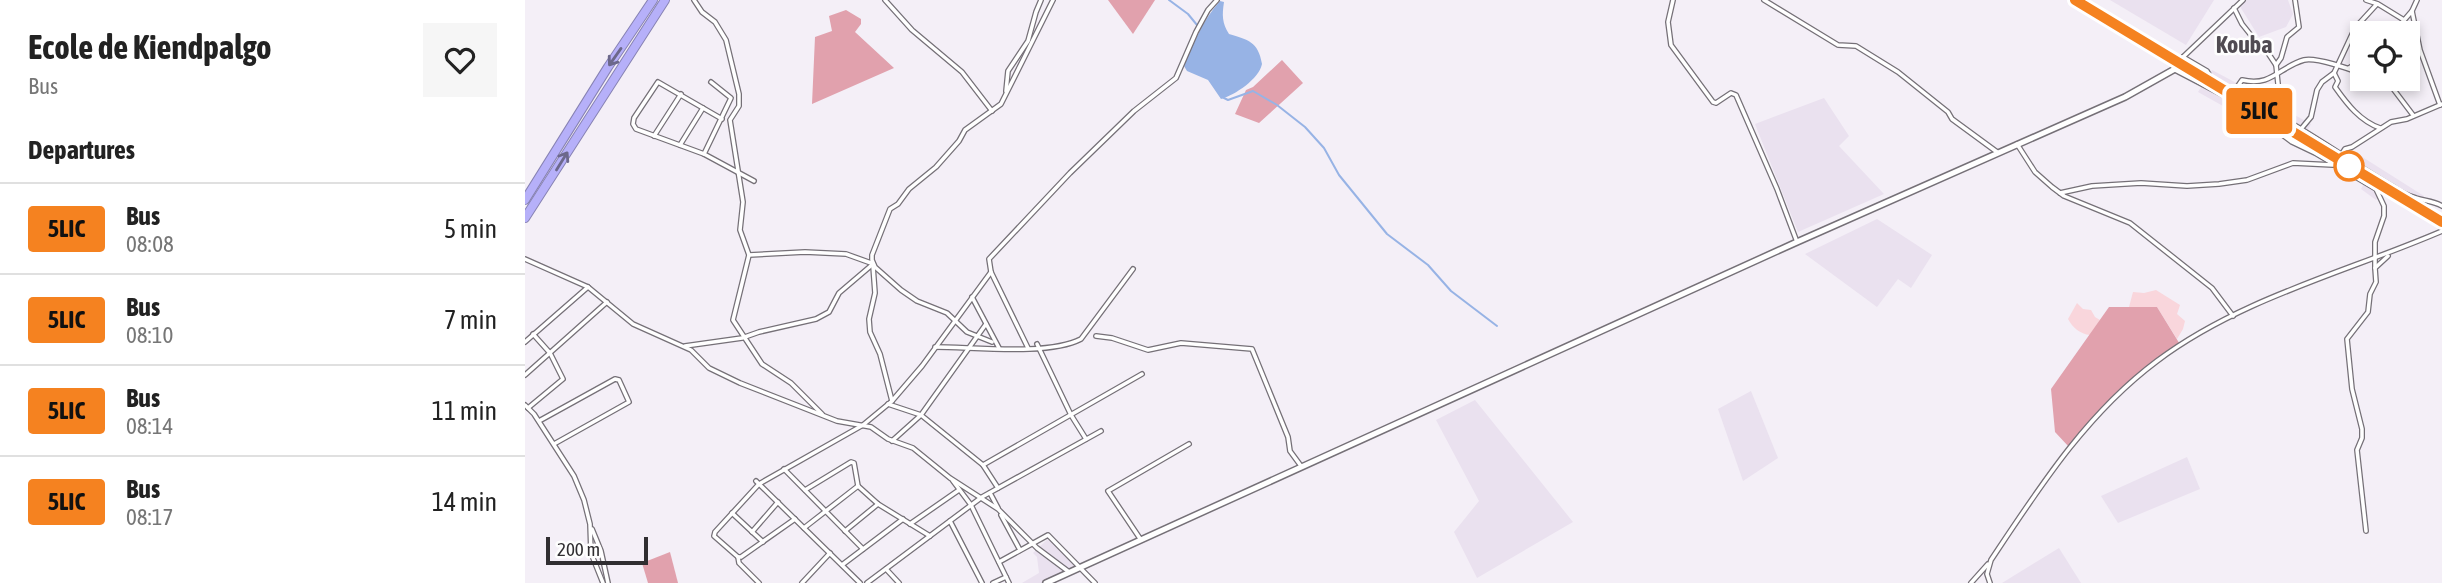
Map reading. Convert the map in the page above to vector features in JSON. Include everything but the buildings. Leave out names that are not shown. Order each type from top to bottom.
[{"type":"highway","points":[[525,200],[608,66],[653,0]]},
{"type":"highway","points":[[525,218],[665,0]]},
{"type":"highway","points":[[2075,0],[2442,222]]},
{"type":"street","points":[[694,0],[702,12],[715,22],[726,40],[739,94],[739,106],[730,120],[743,202],[740,230],[748,255],[733,320],[762,364],[791,383],[824,415]]},
{"type":"street","points":[[885,0],[912,30],[962,72],[992,111]]},
{"type":"street","points":[[1006,95],[1008,71],[1028,40],[1041,0]]},
{"type":"street","points":[[890,402],[880,354],[870,332],[869,319],[875,293],[872,255],[876,241],[890,209],[936,167],[969,126],[1001,104],[1053,0]]},
{"type":"street","points":[[1028,348],[991,272],[989,259],[1062,180],[1134,111],[1176,78],[1196,32],[1217,0]]},
{"type":"street","points":[[1673,0],[1668,22],[1671,45],[1714,103],[1731,93],[1736,96],[1797,242]]},
{"type":"street","points":[[1764,0],[1838,46],[1856,46],[1898,72],[1952,119],[1997,152]]},
{"type":"street","points":[[1046,583],[1797,242],[2125,97],[2179,63],[2243,0]]},
{"type":"street","points":[[2276,65],[2287,37],[2299,27],[2295,0]]},
{"type":"street","points":[[2366,0],[2404,20],[2417,0]]},
{"type":"street","points":[[2301,129],[2311,117],[2317,90],[2322,82],[2334,73],[2355,28],[2377,4]]},
{"type":"street","points":[[2234,8],[2242,24],[2276,65],[2279,93],[2293,124]]},
{"type":"street","points":[[2412,11],[2414,21]]},
{"type":"street","points":[[2341,155],[2380,128],[2441,105],[2420,50]]},
{"type":"street","points":[[2349,68],[2337,64],[2303,61],[2265,81],[2242,80],[2232,93],[2293,124],[2410,196],[2442,206]]},
{"type":"street","points":[[2179,63],[2292,142],[2376,189],[2381,198],[2384,216],[2375,242],[2376,282],[2370,294],[2368,312],[2347,339],[2351,389],[2362,429],[2362,438],[2357,447],[2366,531]]},
{"type":"street","points":[[2334,73],[2338,81],[2335,87],[2342,98],[2363,120],[2380,128]]},
{"type":"street","points":[[722,119],[660,82],[655,84],[633,124],[636,129],[704,154],[754,181]]},
{"type":"street","points":[[704,154],[731,98],[711,82]]},
{"type":"street","points":[[2395,91],[2413,115]]},
{"type":"street","points":[[655,136],[681,94]]},
{"type":"street","points":[[680,145],[703,108]]},
{"type":"street","points":[[2017,143],[2035,172],[2060,193],[2130,223],[2212,288],[2233,316]]},
{"type":"street","points":[[2060,193],[2092,186],[2141,183],[2187,186],[2219,184],[2247,180],[2293,163],[2336,165]]},
{"type":"street","points":[[1971,583],[1991,560],[2069,447],[2107,404],[2159,359],[2249,307],[2392,253],[2442,231]]},
{"type":"street","points":[[748,255],[805,252],[846,254],[873,264],[911,297],[937,307],[967,332],[992,342]]},
{"type":"street","points":[[2375,268],[2392,253]]},
{"type":"street","points":[[525,259],[588,287],[642,329],[683,346],[697,355],[709,368],[837,421],[863,425],[892,441],[913,448],[950,478],[999,510],[1032,543],[1069,572]]},
{"type":"street","points":[[683,346],[744,338],[820,318],[829,312],[834,300],[844,288],[873,264]]},
{"type":"street","points":[[935,347],[1028,348],[1070,344],[1081,339],[1133,269]]},
{"type":"street","points":[[759,583],[739,563],[738,557],[714,536],[715,532],[757,482],[863,425],[890,402],[991,272]]},
{"type":"street","points":[[525,342],[588,287]]},
{"type":"street","points":[[972,298],[999,348]]},
{"type":"street","points":[[525,375],[608,302]]},
{"type":"street","points":[[892,441],[921,415],[986,324]]},
{"type":"street","points":[[533,334],[550,353],[563,379],[526,407],[539,421],[574,476],[601,551],[606,583]]},
{"type":"street","points":[[1096,336],[1147,349],[1181,343],[1252,349],[1288,437],[1290,451],[1301,466]]},
{"type":"street","points":[[1038,346],[1071,415],[1086,439]]},
{"type":"street","points":[[983,465],[1142,374]]},
{"type":"street","points":[[539,421],[615,379],[619,380],[629,402],[554,444]]},
{"type":"street","points":[[890,402],[921,415],[983,465],[997,488]]},
{"type":"street","points":[[867,583],[982,497],[1101,431]]},
{"type":"street","points":[[1140,540],[1108,491],[1189,444]]},
{"type":"street","points":[[805,490],[851,462],[856,466],[858,486],[878,504],[930,536]]},
{"type":"street","points":[[784,469],[863,549]]},
{"type":"street","points":[[950,478],[971,505],[1009,583]]},
{"type":"street","points":[[757,482],[860,583]]},
{"type":"street","points":[[804,528],[858,486]]},
{"type":"street","points":[[910,523],[959,490]]},
{"type":"street","points":[[990,492],[1020,550]]},
{"type":"street","points":[[752,532],[778,502]]},
{"type":"street","points":[[845,531],[878,504]]},
{"type":"street","points":[[732,513],[763,542]]},
{"type":"street","points":[[738,557],[795,519]]},
{"type":"street","points":[[842,565],[904,519]]},
{"type":"street","points":[[950,521],[982,583]]},
{"type":"street","points":[[590,524],[591,553],[606,583]]},
{"type":"street","points":[[999,562],[1048,535],[1095,583]]},
{"type":"street","points":[[802,583],[830,553]]},
{"type":"street","points":[[1990,583],[1987,574],[1991,560]]},
{"type":"street","points":[[886,569],[899,583]]},
{"type":"street","points":[[993,583],[1006,577]]},
{"type":"shaded area","points":[[1108,0],[1155,0],[1133,34]]},
{"type":"shaded area","points":[[2110,0],[2214,0],[2186,45]]},
{"type":"shaded area","points":[[2245,0],[2288,0],[2293,14],[2286,27],[2259,37],[2239,5]]},
{"type":"shaded area","points":[[846,10],[861,19],[855,32],[894,68],[812,104],[815,37],[832,31],[829,16]]},
{"type":"shaded area","points":[[1282,60],[1303,83],[1259,123],[1235,114],[1246,90],[1253,87]]},
{"type":"shaded area","points":[[2212,70],[2257,94],[2260,90],[2271,98],[2269,101],[2311,124],[2308,130],[2341,151],[2345,146],[2424,196],[2417,208],[2385,188],[2376,200],[2361,189],[2367,178],[2245,104],[2239,115],[2198,92]]},
{"type":"shaded area","points":[[1824,98],[1849,136],[1839,146],[1884,194],[1798,232],[1755,124]]},
{"type":"shaded area","points":[[1877,219],[1932,255],[1911,288],[1898,279],[1877,307],[1805,254]]},
{"type":"shaded area","points":[[2156,290],[2180,305],[2177,314],[2185,321],[2177,339],[2157,307],[2129,307],[2133,292]]},
{"type":"shaded area","points":[[2077,303],[2083,309],[2091,310],[2100,320],[2090,335],[2077,330],[2068,319]]},
{"type":"shaded area","points":[[2109,307],[2157,307],[2181,346],[2135,380],[2069,447],[2055,432],[2051,389]]},
{"type":"shaded area","points":[[1751,391],[1778,458],[1743,481],[1718,409]]},
{"type":"shaded area","points":[[1475,400],[1573,522],[1477,578],[1454,532],[1479,501],[1436,420]]},
{"type":"shaded area","points":[[2187,457],[2200,489],[2118,523],[2101,496]]},
{"type":"shaded area","points":[[1050,537],[1081,566],[1046,583],[1022,583],[1039,573],[1037,557],[1033,553]]},
{"type":"shaded area","points":[[2059,548],[2081,583],[2002,583]]},
{"type":"shaded area","points":[[670,552],[678,583],[648,583],[642,563]]},
{"type":"water","points":[[1220,1],[1224,2],[1223,19],[1229,34],[1255,46],[1262,64],[1246,86],[1221,99],[1208,80],[1187,71],[1184,66],[1195,40]]},
{"type":"waterway","points":[[1169,0],[1188,14],[1197,25]]},
{"type":"waterway","points":[[1222,97],[1228,100],[1253,91],[1277,105],[1305,127],[1324,148],[1339,175],[1387,234],[1428,265],[1451,291],[1497,326]]},
{"type":"bus line","name":"5LIC","points":[[2075,0],[2442,222]]},
{"type":"district","name":"Kouba","points":[[2244,44]]}]
